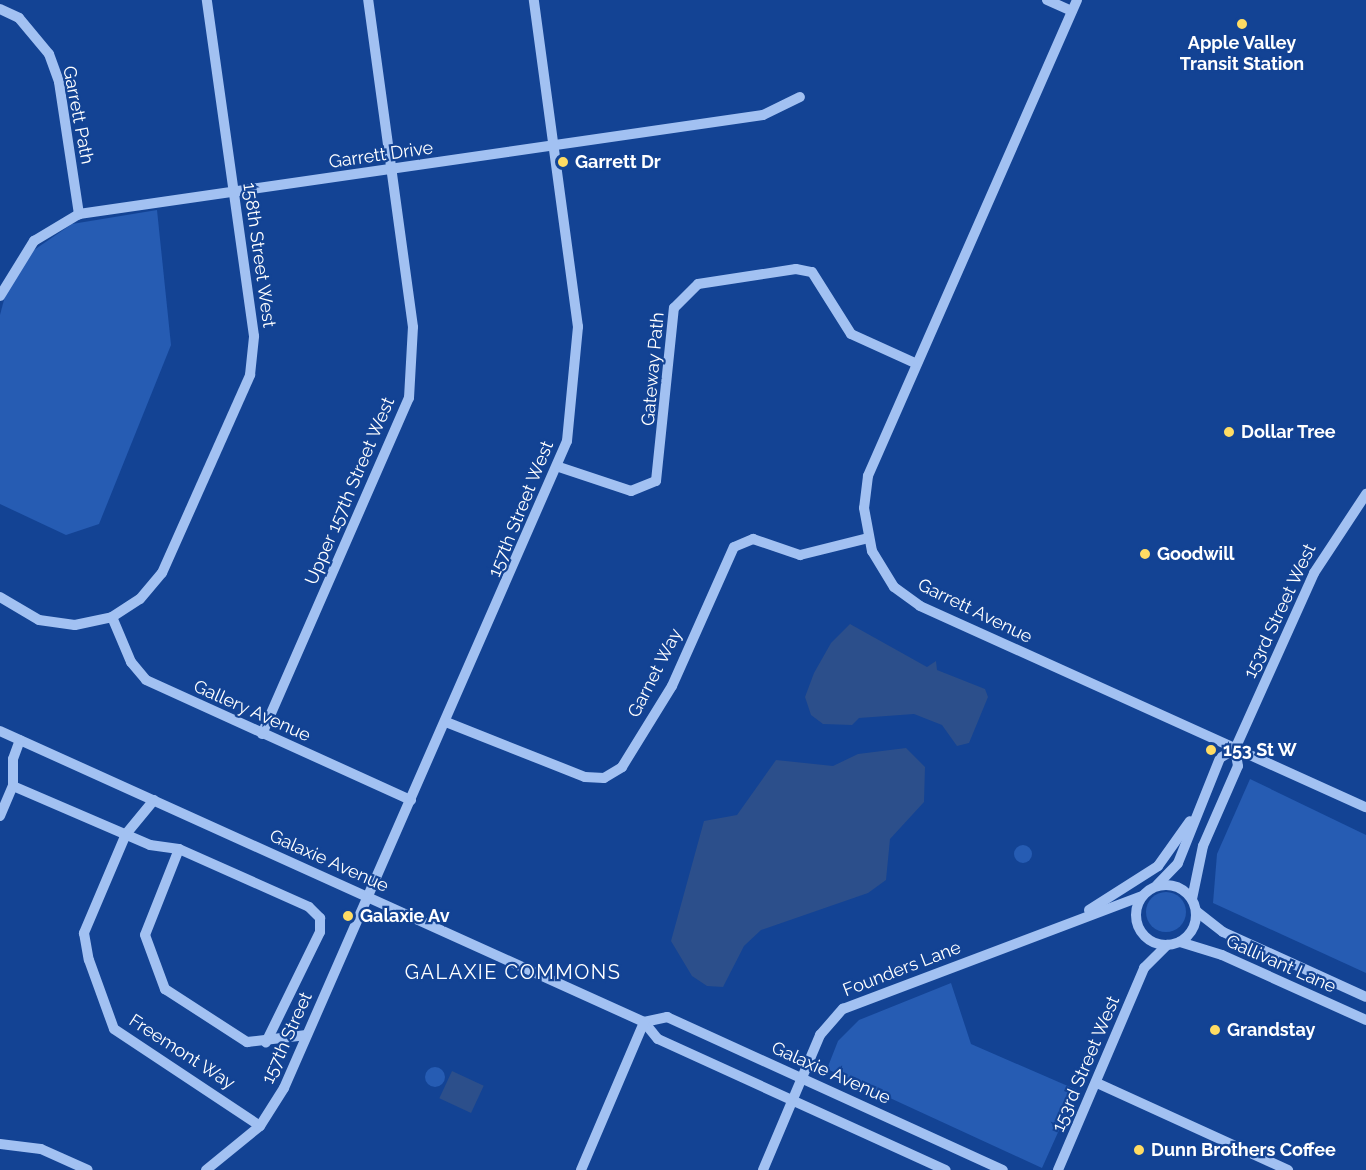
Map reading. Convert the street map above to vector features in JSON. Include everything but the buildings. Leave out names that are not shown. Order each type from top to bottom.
[{"type":"street","name":"158th Street West","points":[[112,617],[140,599],[162,573],[250,375],[254,336],[207,0]]},
{"type":"street","name":"Upper 157th Street West","points":[[262,734],[409,398],[413,327],[368,0]]},
{"type":"street","name":"157th Street West","points":[[368,897],[559,467],[574,405],[579,350],[555,146],[534,0]]},
{"type":"street","points":[[1047,0],[1072,11]]},
{"type":"street","name":"Garrett Avenue","points":[[1077,0],[868,476],[868,538],[888,579],[920,606],[1366,807]]},
{"type":"street","name":"Garrett Path","points":[[0,9],[19,18],[49,54],[58,82],[79,214]]},
{"type":"street","name":"Garrett Drive","points":[[0,296],[34,241],[79,214],[392,171],[763,115],[800,97]]},
{"type":"street","name":"Gateway Path","points":[[559,467],[631,491],[656,481],[674,308],[698,284],[796,269],[812,272],[850,334],[916,364]]},
{"type":"street","name":"153rd Street West","points":[[1154,886],[1178,863],[1193,816],[1220,758],[1235,748],[1314,573],[1366,494]]},
{"type":"street","name":"Garnet Way","points":[[446,722],[585,777],[604,778],[622,767],[672,686],[734,547],[753,539],[800,555],[868,538]]},
{"type":"street","points":[[0,597],[39,620],[75,625],[112,617]]},
{"type":"street","name":"Gallery Avenue","points":[[112,617],[131,662],[146,680],[411,800]]},
{"type":"street","name":"Galaxie Avenue","points":[[0,731],[644,1022],[658,1040],[946,1170]]},
{"type":"street","points":[[0,816],[13,786],[13,759],[21,740]]},
{"type":"street","name":"153rd Street West","points":[[1192,899],[1203,846],[1238,766],[1235,748]]},
{"type":"street","points":[[13,786],[126,834],[180,849],[309,907],[320,918],[320,932],[266,1042]]},
{"type":"street","name":"Freemont Way","points":[[154,800],[126,834],[84,933],[114,1029],[260,1126]]},
{"type":"street","name":"Founders Lane","points":[[1075,920],[1158,866],[1193,816]]},
{"type":"street","points":[[180,849],[145,946],[177,1001],[247,1042],[266,1042],[307,1035]]},
{"type":"street","points":[[1171,884],[1192,899],[1197,911],[1193,929],[1180,942],[1167,945],[1142,933],[1136,915],[1142,896],[1154,886],[1171,884]]},
{"type":"street","name":"Founders Lane","points":[[763,1170],[794,1101],[819,1035],[843,1009],[1142,896]]},
{"type":"street","name":"157th Street","points":[[206,1170],[260,1126],[307,1035],[368,897]]},
{"type":"street","name":"Gallivant Lane","points":[[1197,911],[1222,932],[1366,998]]},
{"type":"street","name":"Gallivant Lane","points":[[1180,942],[1222,955],[1366,1020]]},
{"type":"street","name":"153rd Street West","points":[[1058,1170],[1097,1083],[1144,968],[1167,945]]},
{"type":"street","name":"Galaxie Avenue","points":[[644,1022],[667,1017],[1003,1170]]},
{"type":"street","points":[[580,1170],[644,1022]]},
{"type":"street","points":[[1097,1083],[1288,1170]]},
{"type":"street","points":[[0,1144],[41,1149],[88,1170]]},
{"type":"shaded area","points":[[157,210],[171,345],[99,524],[66,535],[0,504],[0,315],[5,296],[31,252],[72,224]]},
{"type":"shaded area","points":[[850,624],[927,667],[936,661],[937,670],[985,689],[988,697],[969,743],[957,746],[942,725],[914,714],[859,718],[852,725],[823,724],[811,715],[805,697],[814,673],[831,643]]},
{"type":"shaded area","points":[[906,748],[925,767],[924,802],[890,839],[886,880],[868,893],[761,930],[744,946],[723,987],[707,986],[692,976],[671,941],[704,821],[737,815],[776,760],[833,766],[858,754]]},
{"type":"shaded area","points":[[1250,779],[1366,835],[1366,973],[1213,903],[1217,854]]},
{"type":"shaded area","points":[[1023,845],[1029,848],[1032,854],[1029,860],[1023,863],[1017,860],[1014,854],[1017,848]]},
{"type":"shaded area","points":[[1166,892],[1180,898],[1186,912],[1180,926],[1166,932],[1152,926],[1146,912],[1152,898]]},
{"type":"shaded area","points":[[951,983],[971,1044],[1077,1090],[1042,1168],[827,1069],[838,1041],[859,1020]]},
{"type":"shaded area","points":[[435,1067],[442,1070],[445,1077],[442,1084],[435,1087],[428,1084],[425,1077],[428,1070]]},
{"type":"shaded area","points":[[452,1071],[484,1086],[471,1113],[439,1098]]},
{"type":"place","name":"Apple Valley Transit Station","points":[[1242,24]]},
{"type":"place","name":"Garrett Dr","points":[[563,162]]},
{"type":"place","name":"Dollar Tree","points":[[1229,432]]},
{"type":"place","name":"Goodwill","points":[[1145,554]]},
{"type":"place","name":"153 St W","points":[[1211,750]]},
{"type":"place","name":"Galaxie Av","points":[[348,916]]},
{"type":"place","name":"Grandstay","points":[[1215,1030]]},
{"type":"place","name":"Dunn Brothers Coffee","points":[[1139,1150]]},
{"type":"district","name":"GALAXIE COMMONS","points":[[513,972]]}]
